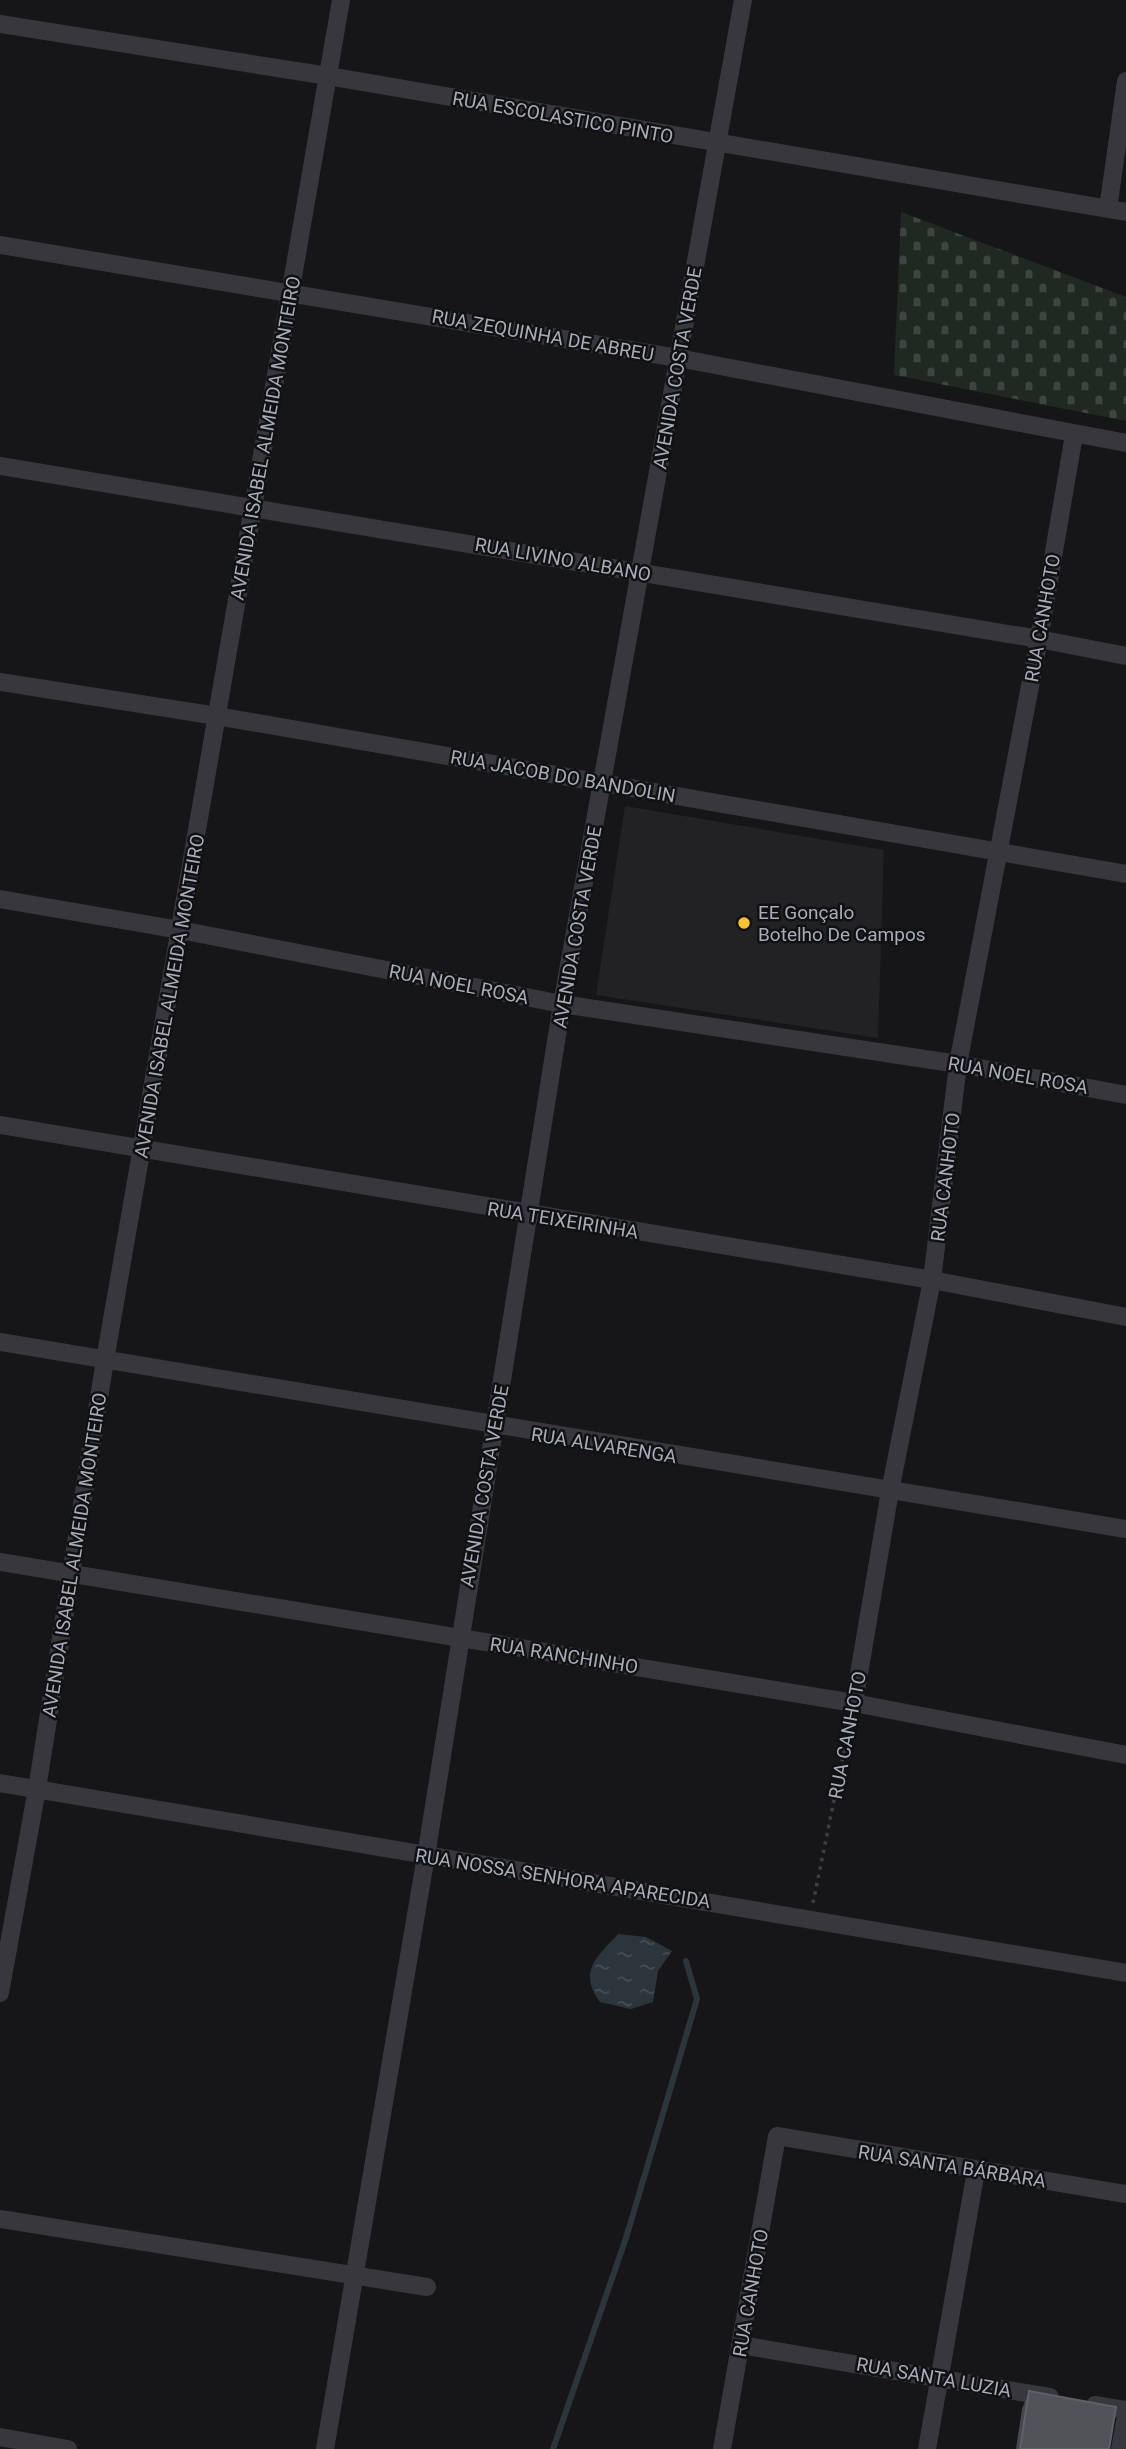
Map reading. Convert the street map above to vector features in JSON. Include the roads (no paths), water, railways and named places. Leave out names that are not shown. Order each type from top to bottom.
[{"type":"street","name":"AVENIDA ISABEL ALMEIDA MONTEIRO","points":[[0,1993],[37,1789],[105,1360],[341,0]]},
{"type":"street","name":"AVENIDA COSTA VERDE","points":[[325,2449],[426,1856],[562,1004],[743,0]]},
{"type":"street","name":"RUA ESCOLASTICO PINTO","points":[[0,24],[328,76],[1117,211]]},
{"type":"street","points":[[1117,211],[1126,81]]},
{"type":"street","name":"RUA ZEQUINHA DE ABREU","points":[[0,246],[678,358],[1126,443]]},
{"type":"street","name":"RUA CANHOTO","points":[[854,1703],[890,1491],[932,1280],[958,1064],[1039,639],[1074,435]]},
{"type":"street","name":"RUA LIVINO ALBANO","points":[[0,466],[640,571],[1126,656]]},
{"type":"street","name":"RUA JACOB DO BANDOLIN","points":[[0,682],[217,716],[1126,874]]},
{"type":"street","name":"RUA NOEL ROSA","points":[[0,899],[180,930],[562,1004],[958,1064],[1126,1095]]},
{"type":"street","name":"RUA TEIXEIRINHA","points":[[0,1125],[932,1280],[1126,1317]]},
{"type":"street","name":"RUA ALVARENGA","points":[[0,1342],[494,1427],[1126,1529]]},
{"type":"street","name":"RUA RANCHINHO","points":[[0,1562],[854,1703],[1126,1755]]},
{"type":"street","name":"RUA NOSSA SENHORA APARECIDA","points":[[0,1783],[1126,1973]]},
{"type":"street","name":"RUA CANHOTO","points":[[722,2449],[777,2136]]},
{"type":"street","name":"RUA SANTA BÁRBARA","points":[[777,2136],[1126,2194]]},
{"type":"street","points":[[927,2449],[975,2171]]},
{"type":"street","points":[[0,2219],[427,2287]]},
{"type":"street","name":"RUA SANTA LUZIA","points":[[741,2345],[1126,2410]]},
{"type":"street","points":[[1120,2449],[1126,2417]]},
{"type":"street","points":[[0,2437],[68,2449]]},
{"type":"water","points":[[618,1934],[646,1937],[672,1951],[658,1971],[653,2002],[631,2009],[600,2002],[594,1991],[590,1982],[593,1965]]},
{"type":"waterway","points":[[553,2449],[626,2238],[697,1999],[686,1961]]},
{"type":"place","name":"EE Gonçalo Botelho De Campos","points":[[744,923]]}]
